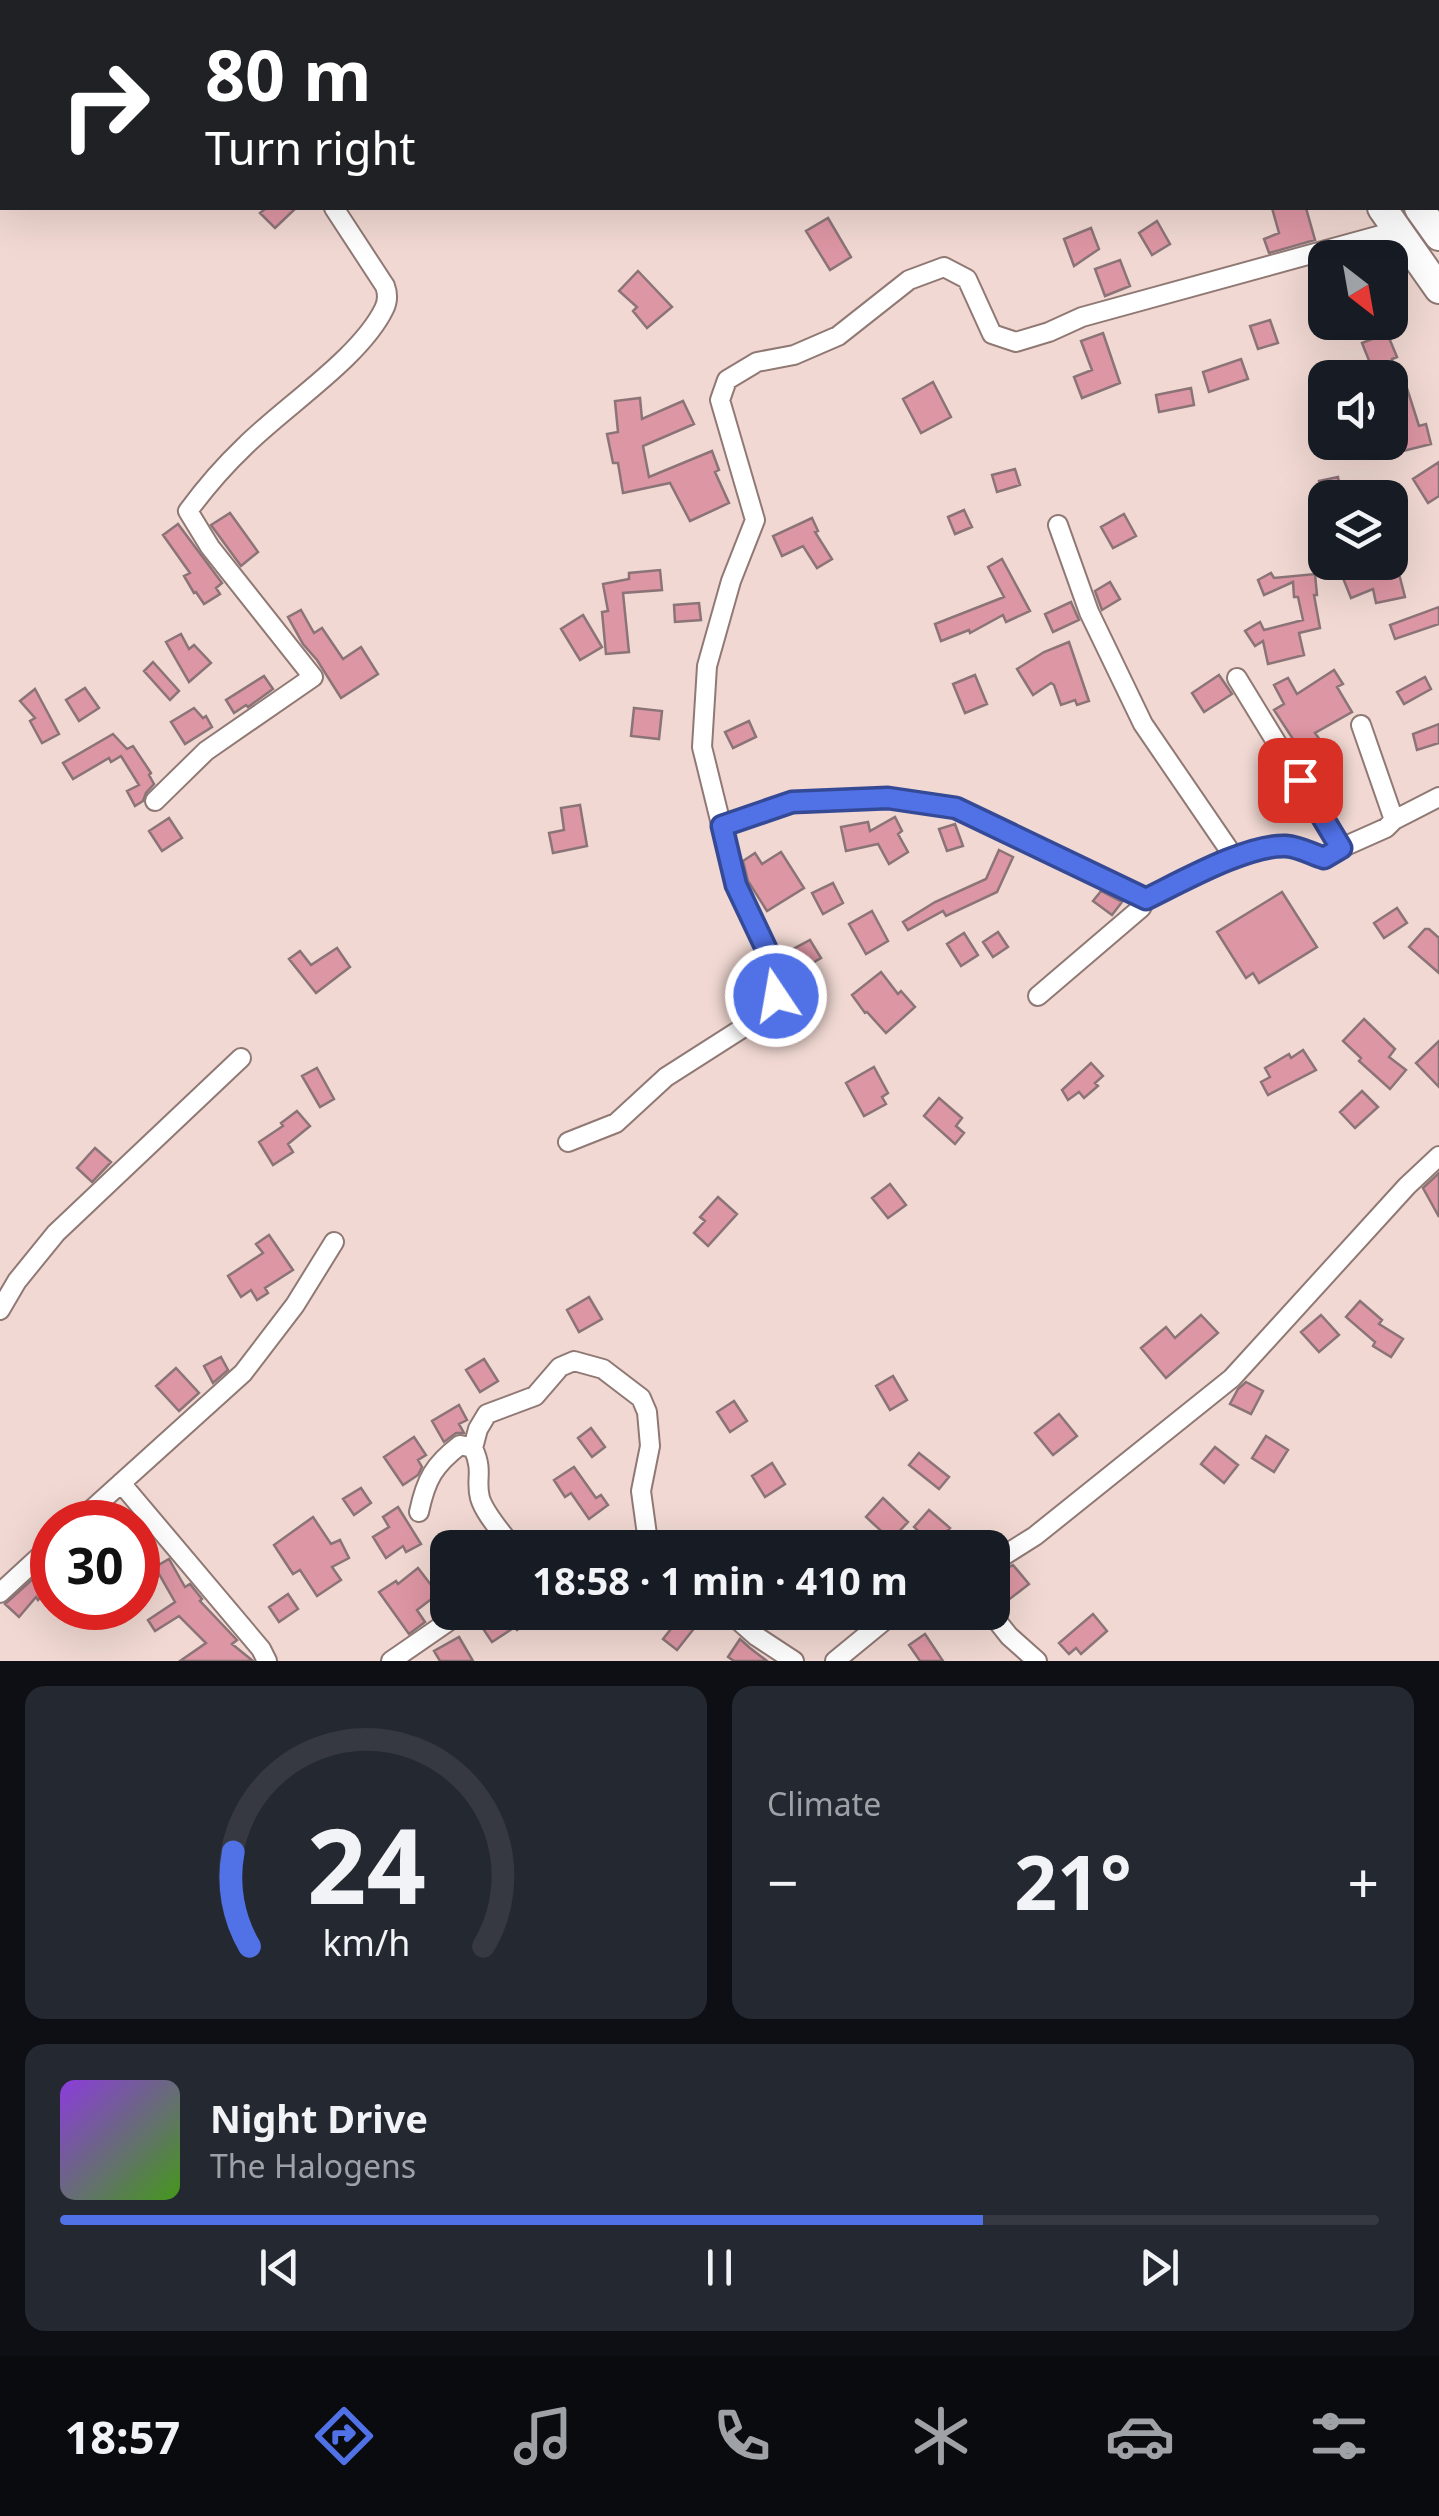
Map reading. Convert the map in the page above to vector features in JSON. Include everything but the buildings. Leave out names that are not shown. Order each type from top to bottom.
[{"type":"highway","points":[[1391,219],[1439,289]]},
{"type":"street","points":[[155,801],[206,751],[312,677],[210,547],[188,511],[246,445],[358,345],[384,308],[386,286],[335,210]]},
{"type":"street","points":[[568,1142],[616,1123],[666,1078],[749,1024],[776,996],[781,980],[736,885],[702,747],[708,666],[731,582],[755,520],[720,400],[727,380],[757,362],[794,355],[838,336],[909,280],[944,267],[967,279],[992,334],[1016,342],[1082,317],[1391,219]]},
{"type":"street","points":[[1058,525],[1089,612],[1144,724],[1234,857]]},
{"type":"street","points":[[1237,678],[1341,848]]},
{"type":"street","points":[[1362,725],[1394,820]]},
{"type":"street","points":[[722,826],[792,802],[888,798],[956,808],[1146,899]]},
{"type":"street","points":[[1038,996],[1146,899],[1234,857],[1283,846],[1324,858],[1439,798]]},
{"type":"street","points":[[0,1310],[17,1281],[56,1233],[241,1058]]},
{"type":"street","points":[[1010,1551],[1035,1536],[1232,1378],[1439,1156]]},
{"type":"street","points":[[102,1500],[243,1373],[295,1305],[334,1242]]},
{"type":"street","points":[[501,1530],[478,1494],[479,1462],[473,1448],[478,1429],[487,1414],[536,1396],[560,1366],[574,1361],[603,1369],[641,1398],[647,1412],[650,1446],[641,1491],[648,1530]]},
{"type":"street","points":[[419,1512],[424,1488],[433,1471],[460,1445],[473,1448]]},
{"type":"street","points":[[121,1483],[267,1661]]},
{"type":"street","points":[[0,1593],[30,1566]]},
{"type":"street","points":[[391,1661],[436,1630]]},
{"type":"street","points":[[749,1630],[794,1661]]},
{"type":"street","points":[[836,1661],[873,1630]]},
{"type":"street","points":[[1004,1630],[1037,1661]]},
{"type":"route","points":[[776,996],[781,980],[736,885],[722,826],[792,802],[888,798],[956,808],[1146,899],[1234,857],[1283,846],[1324,858],[1341,848],[1300,780]]}]
